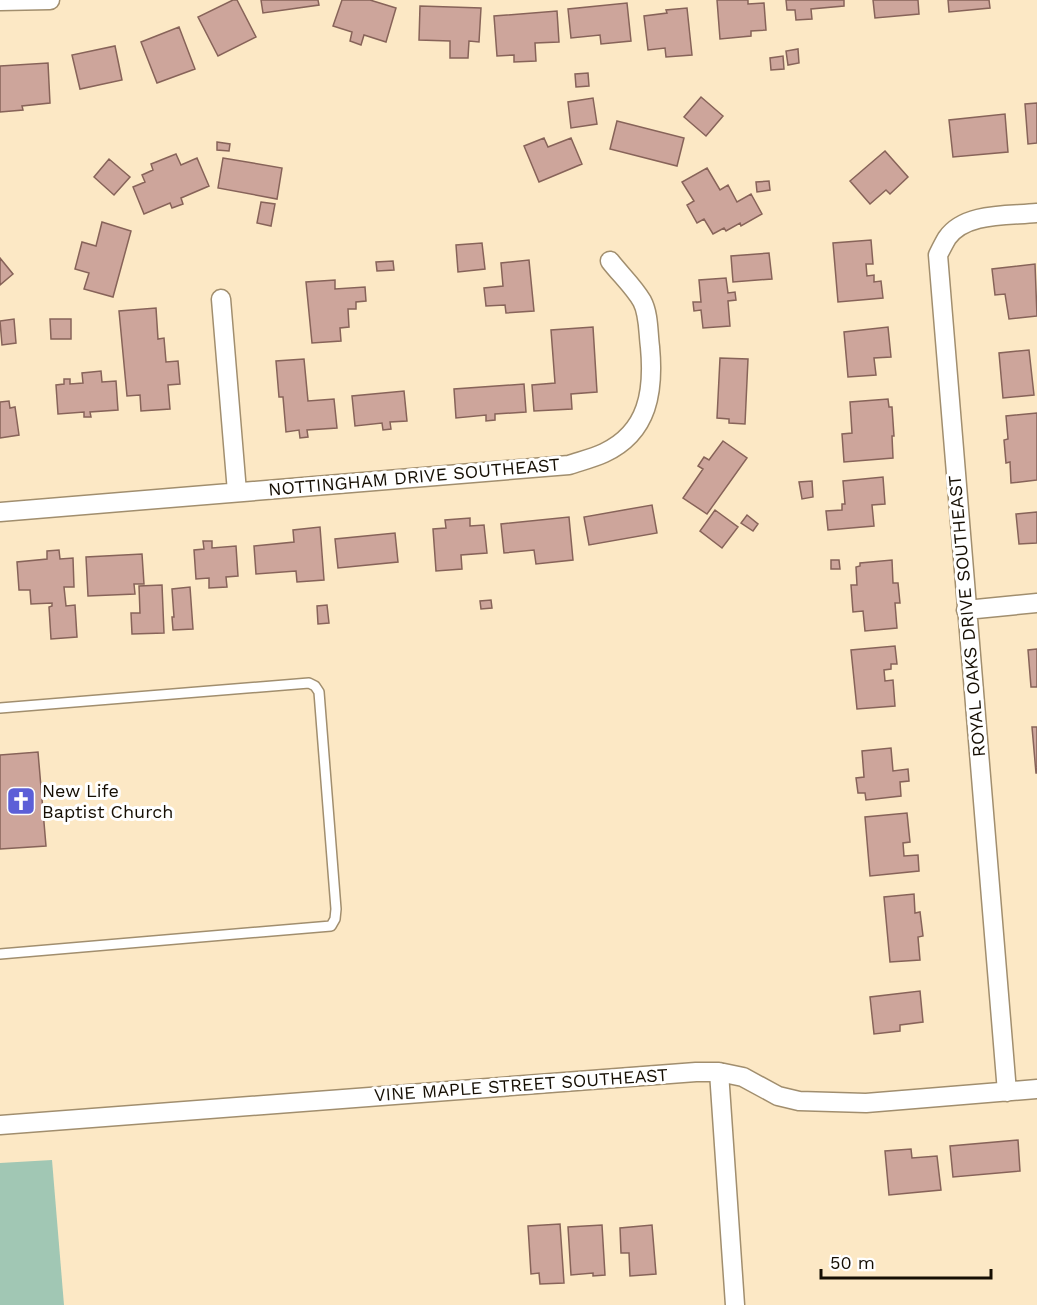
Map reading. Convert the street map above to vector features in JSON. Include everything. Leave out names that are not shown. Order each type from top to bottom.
[{"type":"street","points":[[0,1],[50,0]]},
{"type":"street","name":"ROYAL OAKS DRIVE SOUTHEAST","points":[[1007,1092],[938,255],[948,236],[964,223],[984,218],[1037,213]]},
{"type":"street","name":"NOTTINGHAM DRIVE SOUTHEAST","points":[[0,512],[569,465],[605,453],[636,428],[646,410],[651,391],[652,367],[647,319],[642,301],[610,261]]},
{"type":"street","points":[[221,299],[237,492]]},
{"type":"street","points":[[966,610],[1037,603]]},
{"type":"street","points":[[719,1072],[735,1305]]},
{"type":"street","name":"VINE MAPLE STREET SOUTHEAST","points":[[0,1125],[719,1072],[743,1077],[778,1096],[799,1101],[866,1102],[1037,1089]]},
{"type":"lane","points":[[0,708],[309,683],[315,686],[319,692],[336,909],[336,919],[331,926],[0,954]]},
{"type":"green space","points":[[52,1160],[64,1305],[0,1305],[0,1163]]},
{"type":"building","points":[[237,0],[256,37],[218,56],[198,17]]},
{"type":"building","points":[[261,0],[318,0],[319,5],[263,13]]},
{"type":"building","points":[[342,0],[370,0],[396,8],[386,42],[364,35],[361,45],[350,41],[352,32],[333,26]]},
{"type":"building","points":[[717,0],[748,0],[748,4],[764,3],[766,30],[751,31],[751,36],[720,39]]},
{"type":"building","points":[[786,0],[844,0],[844,6],[811,9],[812,19],[796,20],[795,10],[787,10]]},
{"type":"building","points":[[873,0],[918,0],[919,14],[875,18]]},
{"type":"building","points":[[948,0],[989,0],[990,8],[949,12]]},
{"type":"building","points":[[627,3],[631,41],[601,44],[600,35],[571,38],[568,9]]},
{"type":"building","points":[[420,6],[481,8],[479,42],[469,41],[468,58],[450,58],[450,41],[419,40]]},
{"type":"building","points":[[687,8],[692,55],[666,57],[665,48],[648,50],[644,16],[667,13],[666,10]]},
{"type":"building","points":[[557,11],[559,42],[535,43],[536,61],[514,62],[514,55],[497,56],[494,16]]},
{"type":"building","points":[[179,27],[195,69],[157,83],[141,42]]},
{"type":"building","points":[[115,46],[122,80],[80,89],[72,55]]},
{"type":"building","points":[[798,49],[799,63],[788,65],[786,51]]},
{"type":"building","points":[[783,56],[784,69],[771,70],[770,58]]},
{"type":"building","points":[[48,63],[50,103],[22,106],[23,110],[0,112],[0,66]]},
{"type":"building","points":[[588,73],[589,86],[576,87],[575,74]]},
{"type":"building","points":[[701,97],[723,116],[706,136],[684,117]]},
{"type":"building","points":[[593,98],[597,124],[571,128],[568,102]]},
{"type":"building","points":[[1037,103],[1037,143],[1028,144],[1025,104]]},
{"type":"building","points":[[1005,114],[1008,152],[953,157],[949,120]]},
{"type":"building","points":[[617,121],[684,138],[677,166],[610,149]]},
{"type":"building","points":[[544,138],[548,147],[571,138],[582,164],[539,182],[524,146]]},
{"type":"building","points":[[217,142],[230,144],[229,151],[217,150]]},
{"type":"building","points":[[885,151],[908,177],[890,194],[886,190],[870,204],[850,181]]},
{"type":"building","points":[[176,154],[181,165],[197,158],[209,186],[181,198],[183,204],[172,208],[170,203],[144,214],[133,187],[145,182],[142,175],[153,170],[151,164]]},
{"type":"building","points":[[223,158],[282,168],[277,199],[218,188]]},
{"type":"building","points":[[109,159],[130,177],[114,195],[94,177]]},
{"type":"building","points":[[707,168],[720,190],[728,185],[737,202],[751,194],[762,214],[741,226],[740,223],[726,231],[724,228],[713,234],[704,219],[697,223],[687,205],[694,201],[682,182]]},
{"type":"building","points":[[769,181],[770,190],[757,192],[756,182]]},
{"type":"building","points":[[261,202],[275,204],[271,226],[257,223]]},
{"type":"building","points":[[102,222],[131,231],[113,297],[84,289],[89,273],[75,269],[82,242],[96,246]]},
{"type":"building","points":[[871,240],[873,264],[866,264],[867,276],[874,275],[874,282],[881,281],[883,298],[838,302],[833,243]]},
{"type":"building","points":[[482,243],[485,269],[458,272],[456,245]]},
{"type":"building","points":[[769,253],[772,279],[733,282],[731,256]]},
{"type":"building","points":[[0,258],[13,274],[0,285]]},
{"type":"building","points":[[529,260],[534,311],[506,313],[505,305],[486,306],[484,288],[503,286],[501,263]]},
{"type":"building","points":[[393,261],[394,270],[377,271],[376,262]]},
{"type":"building","points":[[1035,264],[1037,316],[1009,319],[1005,294],[995,295],[992,269]]},
{"type":"building","points":[[726,278],[728,293],[735,292],[736,300],[728,301],[730,326],[703,328],[701,310],[694,311],[693,302],[701,302],[699,280]]},
{"type":"building","points":[[335,280],[335,289],[365,287],[366,301],[356,302],[356,309],[348,309],[349,327],[340,328],[341,341],[312,343],[306,282]]},
{"type":"building","points":[[156,308],[158,339],[164,338],[166,362],[178,361],[180,384],[168,385],[170,409],[141,411],[140,395],[127,396],[119,311]]},
{"type":"building","points":[[14,319],[16,343],[2,345],[0,321]]},
{"type":"building","points":[[50,319],[71,319],[71,339],[51,339]]},
{"type":"building","points":[[593,327],[597,392],[571,394],[572,409],[534,411],[532,385],[555,383],[551,330]]},
{"type":"building","points":[[888,327],[891,357],[874,358],[876,375],[848,377],[844,332]]},
{"type":"building","points":[[1029,350],[1034,395],[1003,398],[999,353]]},
{"type":"building","points":[[720,358],[748,359],[745,424],[729,423],[729,419],[717,418]]},
{"type":"building","points":[[304,359],[308,401],[334,399],[337,428],[307,430],[308,437],[300,438],[299,430],[286,432],[283,397],[279,397],[276,361]]},
{"type":"building","points":[[101,371],[102,382],[116,381],[118,410],[90,412],[91,417],[84,417],[84,412],[58,414],[56,385],[64,384],[64,379],[70,379],[70,384],[83,383],[82,373]]},
{"type":"building","points":[[524,384],[526,412],[495,414],[495,420],[486,421],[486,415],[456,418],[454,389]]},
{"type":"building","points":[[404,391],[407,421],[390,422],[391,429],[383,430],[382,423],[355,426],[352,396]]},
{"type":"building","points":[[888,399],[889,407],[892,407],[893,458],[844,462],[842,434],[852,433],[850,402]]},
{"type":"building","points":[[9,401],[10,408],[15,407],[19,435],[0,438],[0,402]]},
{"type":"building","points":[[1037,413],[1037,480],[1011,483],[1010,462],[1006,463],[1004,440],[1008,439],[1006,416]]},
{"type":"building","points":[[723,441],[747,458],[707,514],[683,498],[703,469],[698,466],[704,457],[709,460]]},
{"type":"building","points":[[883,477],[885,504],[872,505],[874,526],[828,530],[826,511],[842,510],[842,504],[845,504],[843,481]]},
{"type":"building","points":[[812,481],[813,497],[802,499],[799,482]]},
{"type":"building","points":[[652,505],[657,533],[589,545],[584,517]]},
{"type":"building","points":[[715,510],[738,527],[722,548],[700,531]]},
{"type":"building","points":[[1037,512],[1037,543],[1019,544],[1016,514]]},
{"type":"building","points":[[747,515],[758,524],[753,531],[741,523]]},
{"type":"building","points":[[569,517],[573,560],[536,564],[534,550],[504,553],[501,524]]},
{"type":"building","points":[[470,518],[470,526],[484,525],[487,553],[461,555],[462,569],[436,571],[433,529],[446,528],[445,520]]},
{"type":"building","points":[[320,527],[324,580],[297,582],[296,571],[256,574],[254,546],[294,542],[293,530]]},
{"type":"building","points":[[395,533],[398,562],[338,568],[335,539]]},
{"type":"building","points":[[203,541],[212,541],[212,548],[236,546],[238,576],[226,577],[227,587],[209,588],[209,578],[196,579],[194,550],[204,549]]},
{"type":"building","points":[[59,550],[60,559],[73,558],[74,587],[64,587],[66,606],[75,605],[77,637],[51,639],[49,607],[52,603],[31,604],[30,590],[19,590],[17,562],[47,559],[47,551]]},
{"type":"building","points":[[142,554],[144,584],[134,584],[135,594],[88,596],[86,557]]},
{"type":"building","points":[[831,560],[839,560],[840,569],[831,569]]},
{"type":"building","points":[[892,560],[893,583],[898,583],[900,603],[895,603],[897,628],[865,631],[863,611],[853,612],[851,585],[857,585],[856,567],[860,566],[860,563]]},
{"type":"building","points":[[162,585],[164,633],[132,634],[131,613],[140,613],[139,586]]},
{"type":"building","points":[[190,587],[193,629],[173,630],[172,589]]},
{"type":"building","points":[[491,600],[492,608],[481,609],[480,601]]},
{"type":"building","points":[[327,605],[329,623],[318,624],[317,606]]},
{"type":"building","points":[[895,646],[897,664],[891,664],[891,669],[884,670],[885,681],[893,680],[895,706],[857,709],[851,650]]},
{"type":"building","points":[[1037,649],[1037,687],[1031,687],[1028,650]]},
{"type":"building","points":[[1032,727],[1037,727],[1037,773],[1036,773]]},
{"type":"building","points":[[891,748],[893,771],[908,769],[909,781],[900,782],[901,796],[866,800],[865,793],[858,793],[856,778],[864,777],[862,751]]},
{"type":"building","name":"New Life Baptist Church","points":[[38,752],[46,846],[0,849],[0,755]]},
{"type":"building","points":[[907,813],[910,842],[903,843],[904,856],[918,855],[919,871],[870,876],[865,817]]},
{"type":"building","points":[[914,894],[915,913],[920,912],[923,936],[918,937],[920,960],[890,962],[884,897]]},
{"type":"building","points":[[920,991],[923,1022],[900,1025],[900,1031],[874,1034],[870,997]]},
{"type":"building","points":[[1018,1140],[1020,1171],[953,1177],[950,1146]]},
{"type":"building","points":[[911,1149],[912,1158],[937,1156],[941,1190],[889,1195],[885,1151]]},
{"type":"building","points":[[560,1224],[564,1283],[540,1284],[539,1273],[531,1274],[528,1226]]},
{"type":"building","points":[[602,1225],[605,1275],[593,1276],[593,1273],[571,1275],[568,1227]]},
{"type":"building","points":[[652,1225],[656,1274],[630,1276],[629,1253],[621,1253],[620,1228]]},
{"type":"place","name":"New Life Baptist Church","points":[[21,801]]}]
